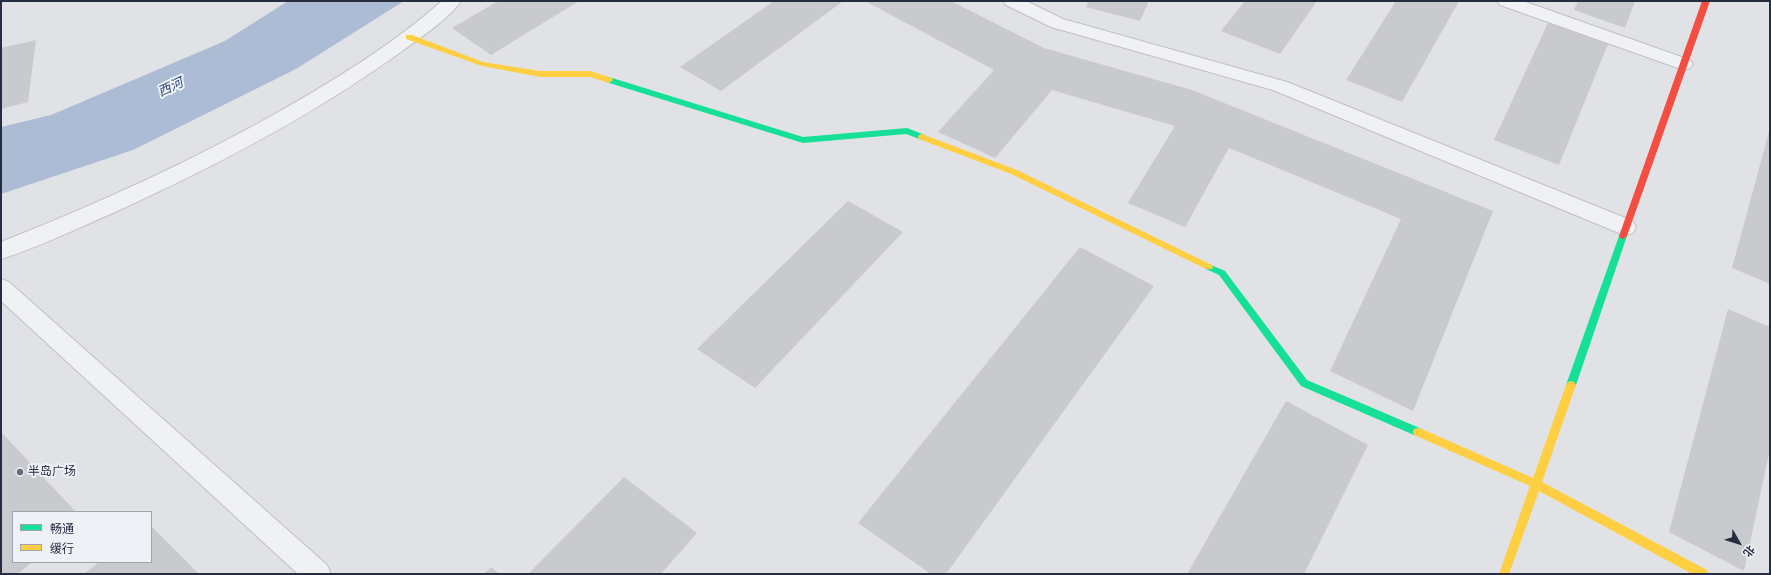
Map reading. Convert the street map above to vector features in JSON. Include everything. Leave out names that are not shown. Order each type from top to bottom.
[{"type":"street","points":[[1,251],[105,208],[224,151],[277,122],[334,88],[409,37],[431,21],[452,1]]},
{"type":"street","points":[[1012,1],[1057,23],[1280,86],[1626,227]]},
{"type":"street","points":[[1506,1],[1684,64]]},
{"type":"street","points":[[1504,574],[1706,1]]},
{"type":"street","points":[[409,37],[482,64],[540,74],[590,74],[803,140],[907,130],[1014,172],[1222,273],[1304,384],[1536,484],[1703,574]]},
{"type":"street","points":[[1,288],[318,574]]},
{"type":"water","name":"西河","points":[[288,1],[404,1],[296,69],[133,150],[1,194],[1,127],[51,115],[225,41]]},
{"type":"building","points":[[498,1],[579,1],[491,55],[452,28]]},
{"type":"building","points":[[774,1],[842,2],[721,91],[680,67]]},
{"type":"building","points":[[865,1],[951,1],[1044,48],[1192,90],[1493,211],[1413,411],[1330,371],[1401,219],[1229,148],[1185,227],[1128,203],[1175,126],[1052,90],[995,158],[938,132],[994,70]]},
{"type":"building","points":[[1089,1],[1149,1],[1140,21],[1086,7]]},
{"type":"building","points":[[1245,1],[1317,1],[1280,54],[1221,31]]},
{"type":"building","points":[[1396,1],[1459,1],[1402,102],[1346,80]]},
{"type":"building","points":[[1578,1],[1635,1],[1625,28],[1574,10]]},
{"type":"building","points":[[1548,23],[1608,44],[1559,165],[1494,140]]},
{"type":"building","points":[[36,40],[28,102],[1,109],[1,48]]},
{"type":"building","points":[[1770,128],[1770,284],[1732,268]]},
{"type":"building","points":[[848,201],[903,232],[755,388],[697,349]]},
{"type":"building","points":[[1080,247],[1154,286],[946,574],[931,574],[858,523]]},
{"type":"building","points":[[1728,309],[1770,327],[1770,449],[1744,571],[1669,532]]},
{"type":"building","points":[[1286,401],[1368,445],[1304,574],[1187,574]]},
{"type":"building","name":"半岛广场","points":[[1,432],[75,511],[12,511],[12,563],[32,563],[17,574],[1,574]]},
{"type":"building","points":[[624,477],[697,533],[661,574],[528,574]]},
{"type":"building","points":[[152,527],[199,574],[84,574],[98,563],[152,563]]},
{"type":"building","points":[[491,567],[499,574],[484,574]]},
{"type":"traffic: fast","points":[[609,80],[803,140],[907,131],[922,137]]},
{"type":"traffic: fast","points":[[1571,385],[1623,236]]},
{"type":"traffic: fast","points":[[1209,267],[1222,273],[1304,383],[1418,432]]},
{"type":"traffic: slow","points":[[409,37],[482,64],[540,74],[590,74],[609,80]]},
{"type":"traffic: slow","points":[[922,137],[1014,172],[1209,267]]},
{"type":"traffic: slow","points":[[1504,574],[1571,385]]},
{"type":"traffic: slow","points":[[1418,432],[1536,484],[1703,574]]},
{"type":"traffic: jam","points":[[1623,236],[1706,1]]},
{"type":"place","name":"半岛广场","points":[[20,472]]}]
